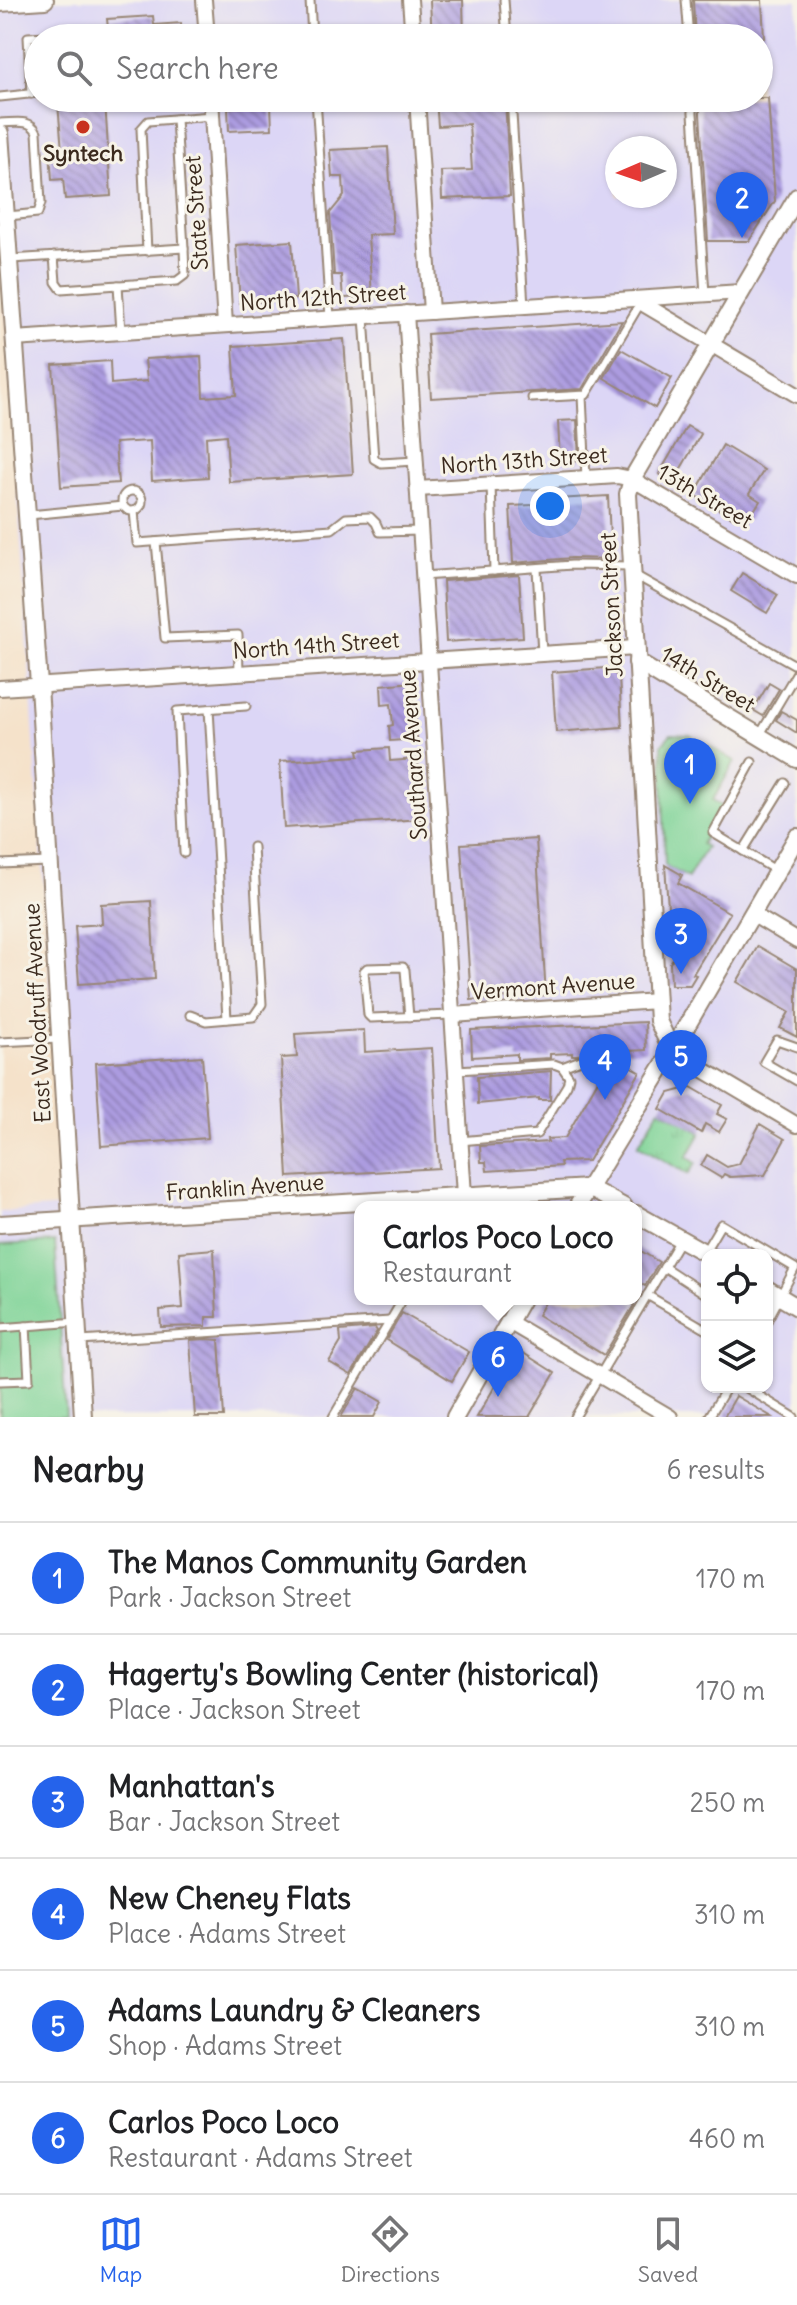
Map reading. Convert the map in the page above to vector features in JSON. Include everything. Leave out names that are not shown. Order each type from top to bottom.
[{"type":"street","points":[[0,3],[45,0]]},
{"type":"street","points":[[204,0],[206,24]]},
{"type":"street","points":[[410,0],[412,24]]},
{"type":"street","name":"State Street","points":[[212,112],[225,325]]},
{"type":"street","points":[[418,112],[431,312]]},
{"type":"street","name":"East Woodruff Avenue","points":[[0,133],[39,685],[83,1417]]},
{"type":"street","name":"Jackson Street","points":[[672,1051],[658,1021],[627,505],[632,479],[795,204]]},
{"type":"street","name":"North 12th Street","points":[[14,339],[741,292]]},
{"type":"street","points":[[637,301],[797,395]]},
{"type":"street","name":"Southard Avenue","points":[[406,313],[456,1070],[460,1201]]},
{"type":"street","name":"North 13th Street","points":[[418,489],[617,476],[632,479]]},
{"type":"street","name":"13th Street","points":[[632,479],[797,576]]},
{"type":"street","name":"North 14th Street","points":[[0,688],[542,653],[636,655]]},
{"type":"street","name":"14th Street","points":[[636,655],[797,759]]},
{"type":"street","points":[[581,1201],[797,837]]},
{"type":"street","points":[[752,914],[797,941]]},
{"type":"street","name":"Vermont Avenue","points":[[452,1015],[657,1001]]},
{"type":"street","points":[[672,1051],[797,1125]]},
{"type":"street","points":[[589,1188],[613,1201]]},
{"type":"street","name":"Franklin Avenue","points":[[460,1201],[589,1188]]},
{"type":"street","name":"Franklin Avenue","points":[[0,1224],[354,1206]]},
{"type":"street","points":[[642,1217],[701,1250]]},
{"type":"street","points":[[774,1293],[797,1307]]},
{"type":"street","points":[[455,1417],[519,1305]]},
{"type":"street","points":[[509,1322],[670,1417]]},
{"type":"lane","points":[[310,0],[311,24]]},
{"type":"lane","points":[[504,0],[506,24]]},
{"type":"lane","points":[[686,0],[688,24]]},
{"type":"lane","points":[[0,97],[24,95]]},
{"type":"lane","points":[[317,112],[330,318]]},
{"type":"lane","points":[[512,112],[524,306]]},
{"type":"lane","points":[[693,112],[705,294]]},
{"type":"lane","points":[[147,251],[141,129],[148,121],[212,116]]},
{"type":"lane","points":[[54,256],[58,287],[182,279],[185,275],[184,248],[176,119]]},
{"type":"lane","points":[[0,123],[28,122],[37,132],[41,203],[38,213],[6,216]]},
{"type":"lane","points":[[9,259],[184,248]]},
{"type":"lane","points":[[118,285],[121,332]]},
{"type":"lane","points":[[532,398],[586,395],[637,301]]},
{"type":"lane","points":[[364,316],[374,459],[381,463],[416,461]]},
{"type":"lane","points":[[582,396],[586,478]]},
{"type":"lane","points":[[491,484],[494,571]]},
{"type":"lane","points":[[27,515],[123,506],[134,511],[140,508],[142,502],[135,492],[128,492],[123,497],[123,506]]},
{"type":"lane","points":[[134,511],[137,543],[332,529],[346,518],[370,517],[380,532],[421,531]]},
{"type":"lane","points":[[156,542],[165,638],[238,635],[239,672]]},
{"type":"lane","points":[[423,576],[572,565],[631,570],[797,666]]},
{"type":"lane","points":[[537,569],[542,653]]},
{"type":"lane","points":[[759,736],[797,672]]},
{"type":"lane","points":[[184,853],[177,711],[246,706]]},
{"type":"lane","points":[[209,709],[227,1019]]},
{"type":"lane","points":[[752,762],[713,833],[777,871]]},
{"type":"lane","points":[[743,851],[785,783]]},
{"type":"lane","points":[[190,1015],[206,1021],[253,1017],[262,1004],[253,847]]},
{"type":"lane","points":[[0,864],[50,862]]},
{"type":"lane","points":[[409,1017],[403,967],[367,968],[364,971],[368,1015],[371,1018],[409,1017],[452,1015]]},
{"type":"lane","points":[[0,1042],[61,1039]]},
{"type":"lane","points":[[797,1047],[777,1040],[764,1062],[797,1081]]},
{"type":"lane","points":[[562,1067],[586,1058],[623,1055]]},
{"type":"lane","points":[[456,1070],[554,1064],[568,1074],[568,1083],[537,1134],[460,1141]]},
{"type":"lane","points":[[709,1249],[721,1224],[763,1249]]},
{"type":"lane","points":[[642,1303],[681,1238]]},
{"type":"lane","points":[[773,1255],[795,1268],[774,1293]]},
{"type":"lane","points":[[664,1267],[701,1291]]},
{"type":"lane","points":[[647,1295],[701,1326]]},
{"type":"lane","points":[[333,1417],[399,1305]]},
{"type":"lane","points":[[575,1417],[641,1305]]},
{"type":"lane","points":[[78,1341],[390,1321]]},
{"type":"lane","points":[[0,1328],[77,1322]]},
{"type":"lane","points":[[0,1381],[29,1380],[26,1326]]},
{"type":"lane","points":[[709,1417],[723,1393]]},
{"type":"lane","points":[[755,1393],[794,1417]]},
{"type":"shaded area","points":[[0,0],[797,0],[797,1417],[0,1417],[0,1212],[65,1207],[0,228]]},
{"type":"green space","points":[[671,734],[690,735],[735,761],[713,800],[723,807],[701,844],[706,847],[688,878],[665,865],[662,744]]},
{"type":"green space","points":[[660,1109],[701,1133],[687,1157],[696,1163],[688,1174],[638,1145]]},
{"type":"green space","points":[[55,1242],[66,1417],[0,1417],[0,1245]]},
{"type":"building","points":[[430,0],[463,0],[464,24],[431,24]]},
{"type":"building","points":[[693,0],[762,0],[763,24],[694,24]]},
{"type":"building","points":[[153,16],[154,24],[108,24],[107,19]]},
{"type":"building","name":"Syntech","points":[[59,112],[106,112],[111,196],[65,199],[63,179],[52,180],[50,151],[62,150]]},
{"type":"building","points":[[228,112],[271,112],[272,129],[229,131]]},
{"type":"building","points":[[437,112],[506,112],[510,196],[442,199],[441,171],[472,170],[469,124],[438,126]]},
{"type":"building","points":[[700,112],[769,112],[775,201],[749,241],[708,241]]},
{"type":"building","points":[[388,147],[393,234],[368,235],[372,297],[343,298],[341,275],[334,275],[330,213],[344,196],[343,177],[332,177],[330,150]]},
{"type":"building","points":[[292,241],[296,299],[240,303],[236,245]]},
{"type":"building","points":[[622,321],[582,389],[431,398],[427,334]]},
{"type":"building","points":[[344,339],[353,474],[229,482],[226,435],[206,437],[208,477],[152,481],[150,441],[115,443],[118,483],[61,487],[53,365],[110,361],[111,384],[147,381],[145,359],[201,356],[203,397],[236,395],[233,346]]},
{"type":"building","points":[[621,349],[672,378],[655,408],[604,378]]},
{"type":"building","points":[[577,420],[579,461],[560,462],[558,421]]},
{"type":"building","points":[[687,426],[701,434],[673,482],[659,474]]},
{"type":"building","points":[[723,445],[764,470],[749,494],[760,501],[748,520],[738,515],[735,519],[694,495]]},
{"type":"building","points":[[608,496],[611,559],[572,558],[513,563],[510,506],[557,504],[557,499]]},
{"type":"building","points":[[742,573],[778,595],[767,613],[731,591]]},
{"type":"building","points":[[519,575],[523,637],[446,642],[443,581]]},
{"type":"building","points":[[606,668],[619,677],[622,727],[556,732],[552,672]]},
{"type":"building","points":[[413,682],[417,739],[390,741],[389,726],[393,725],[391,704],[382,705],[381,685]]},
{"type":"building","points":[[769,683],[779,689],[763,716],[753,710]]},
{"type":"building","points":[[781,711],[797,720],[797,733],[776,720]]},
{"type":"building","points":[[389,748],[390,761],[418,759],[422,819],[284,828],[280,761],[359,756],[358,750]]},
{"type":"building","points":[[536,839],[546,995],[471,1000],[461,844]]},
{"type":"building","points":[[665,865],[682,875],[678,883],[730,913],[693,974],[696,975],[690,985],[671,985],[670,963],[677,952],[671,949]]},
{"type":"building","points":[[151,901],[155,979],[79,984],[75,926],[102,924],[101,904]]},
{"type":"building","points":[[758,946],[797,969],[797,1037],[780,1028],[789,1012],[737,982]]},
{"type":"building","points":[[645,1022],[646,1050],[550,1054],[550,1058],[517,1060],[517,1054],[472,1057],[471,1030]]},
{"type":"building","points":[[364,1030],[365,1052],[432,1048],[439,1168],[288,1177],[281,1058],[297,1057],[295,1034]]},
{"type":"building","points":[[202,1056],[208,1138],[101,1146],[96,1063]]},
{"type":"building","points":[[623,1062],[640,1072],[588,1161],[487,1171],[486,1162],[481,1162],[480,1146],[565,1138],[608,1063]]},
{"type":"building","points":[[551,1071],[550,1100],[539,1098],[478,1104],[477,1077]]},
{"type":"building","points":[[691,1087],[722,1105],[717,1114],[727,1119],[719,1132],[705,1124],[701,1133],[660,1109],[669,1093]]},
{"type":"building","points":[[760,1124],[785,1139],[765,1175],[730,1177],[724,1174],[721,1178],[701,1166],[707,1155],[727,1167],[739,1164]]},
{"type":"building","points":[[214,1249],[217,1317],[206,1317],[206,1326],[161,1327],[160,1310],[183,1308],[179,1252]]},
{"type":"building","points":[[642,1252],[659,1262],[645,1286],[642,1284]]},
{"type":"building","points":[[544,1305],[634,1305],[604,1355],[538,1315]]},
{"type":"building","points":[[402,1313],[469,1352],[452,1381],[386,1340]]},
{"type":"building","points":[[375,1328],[377,1331],[351,1375],[329,1362],[341,1342],[340,1331]]},
{"type":"building","points":[[190,1340],[219,1340],[224,1417],[195,1417]]},
{"type":"building","points":[[517,1349],[555,1373],[529,1417],[477,1417]]},
{"type":"building","points":[[358,1388],[382,1402],[374,1417],[341,1417]]},
{"type":"building","points":[[736,1396],[772,1417],[724,1417]]},
{"type":"place","name":"Syntech","points":[[83,127]]},
{"type":"place","name":"Hagerty's Bowling Center (historical)","points":[[742,238]]},
{"type":"place","name":"The Manos Community Garden","points":[[690,804]]},
{"type":"place","name":"Manhattan's","points":[[681,974]]},
{"type":"place","name":"Adams Laundry & Cleaners","points":[[681,1096]]},
{"type":"place","name":"New Cheney Flats","points":[[605,1100]]},
{"type":"place","name":"Carlos Poco Loco","points":[[498,1397]]}]
